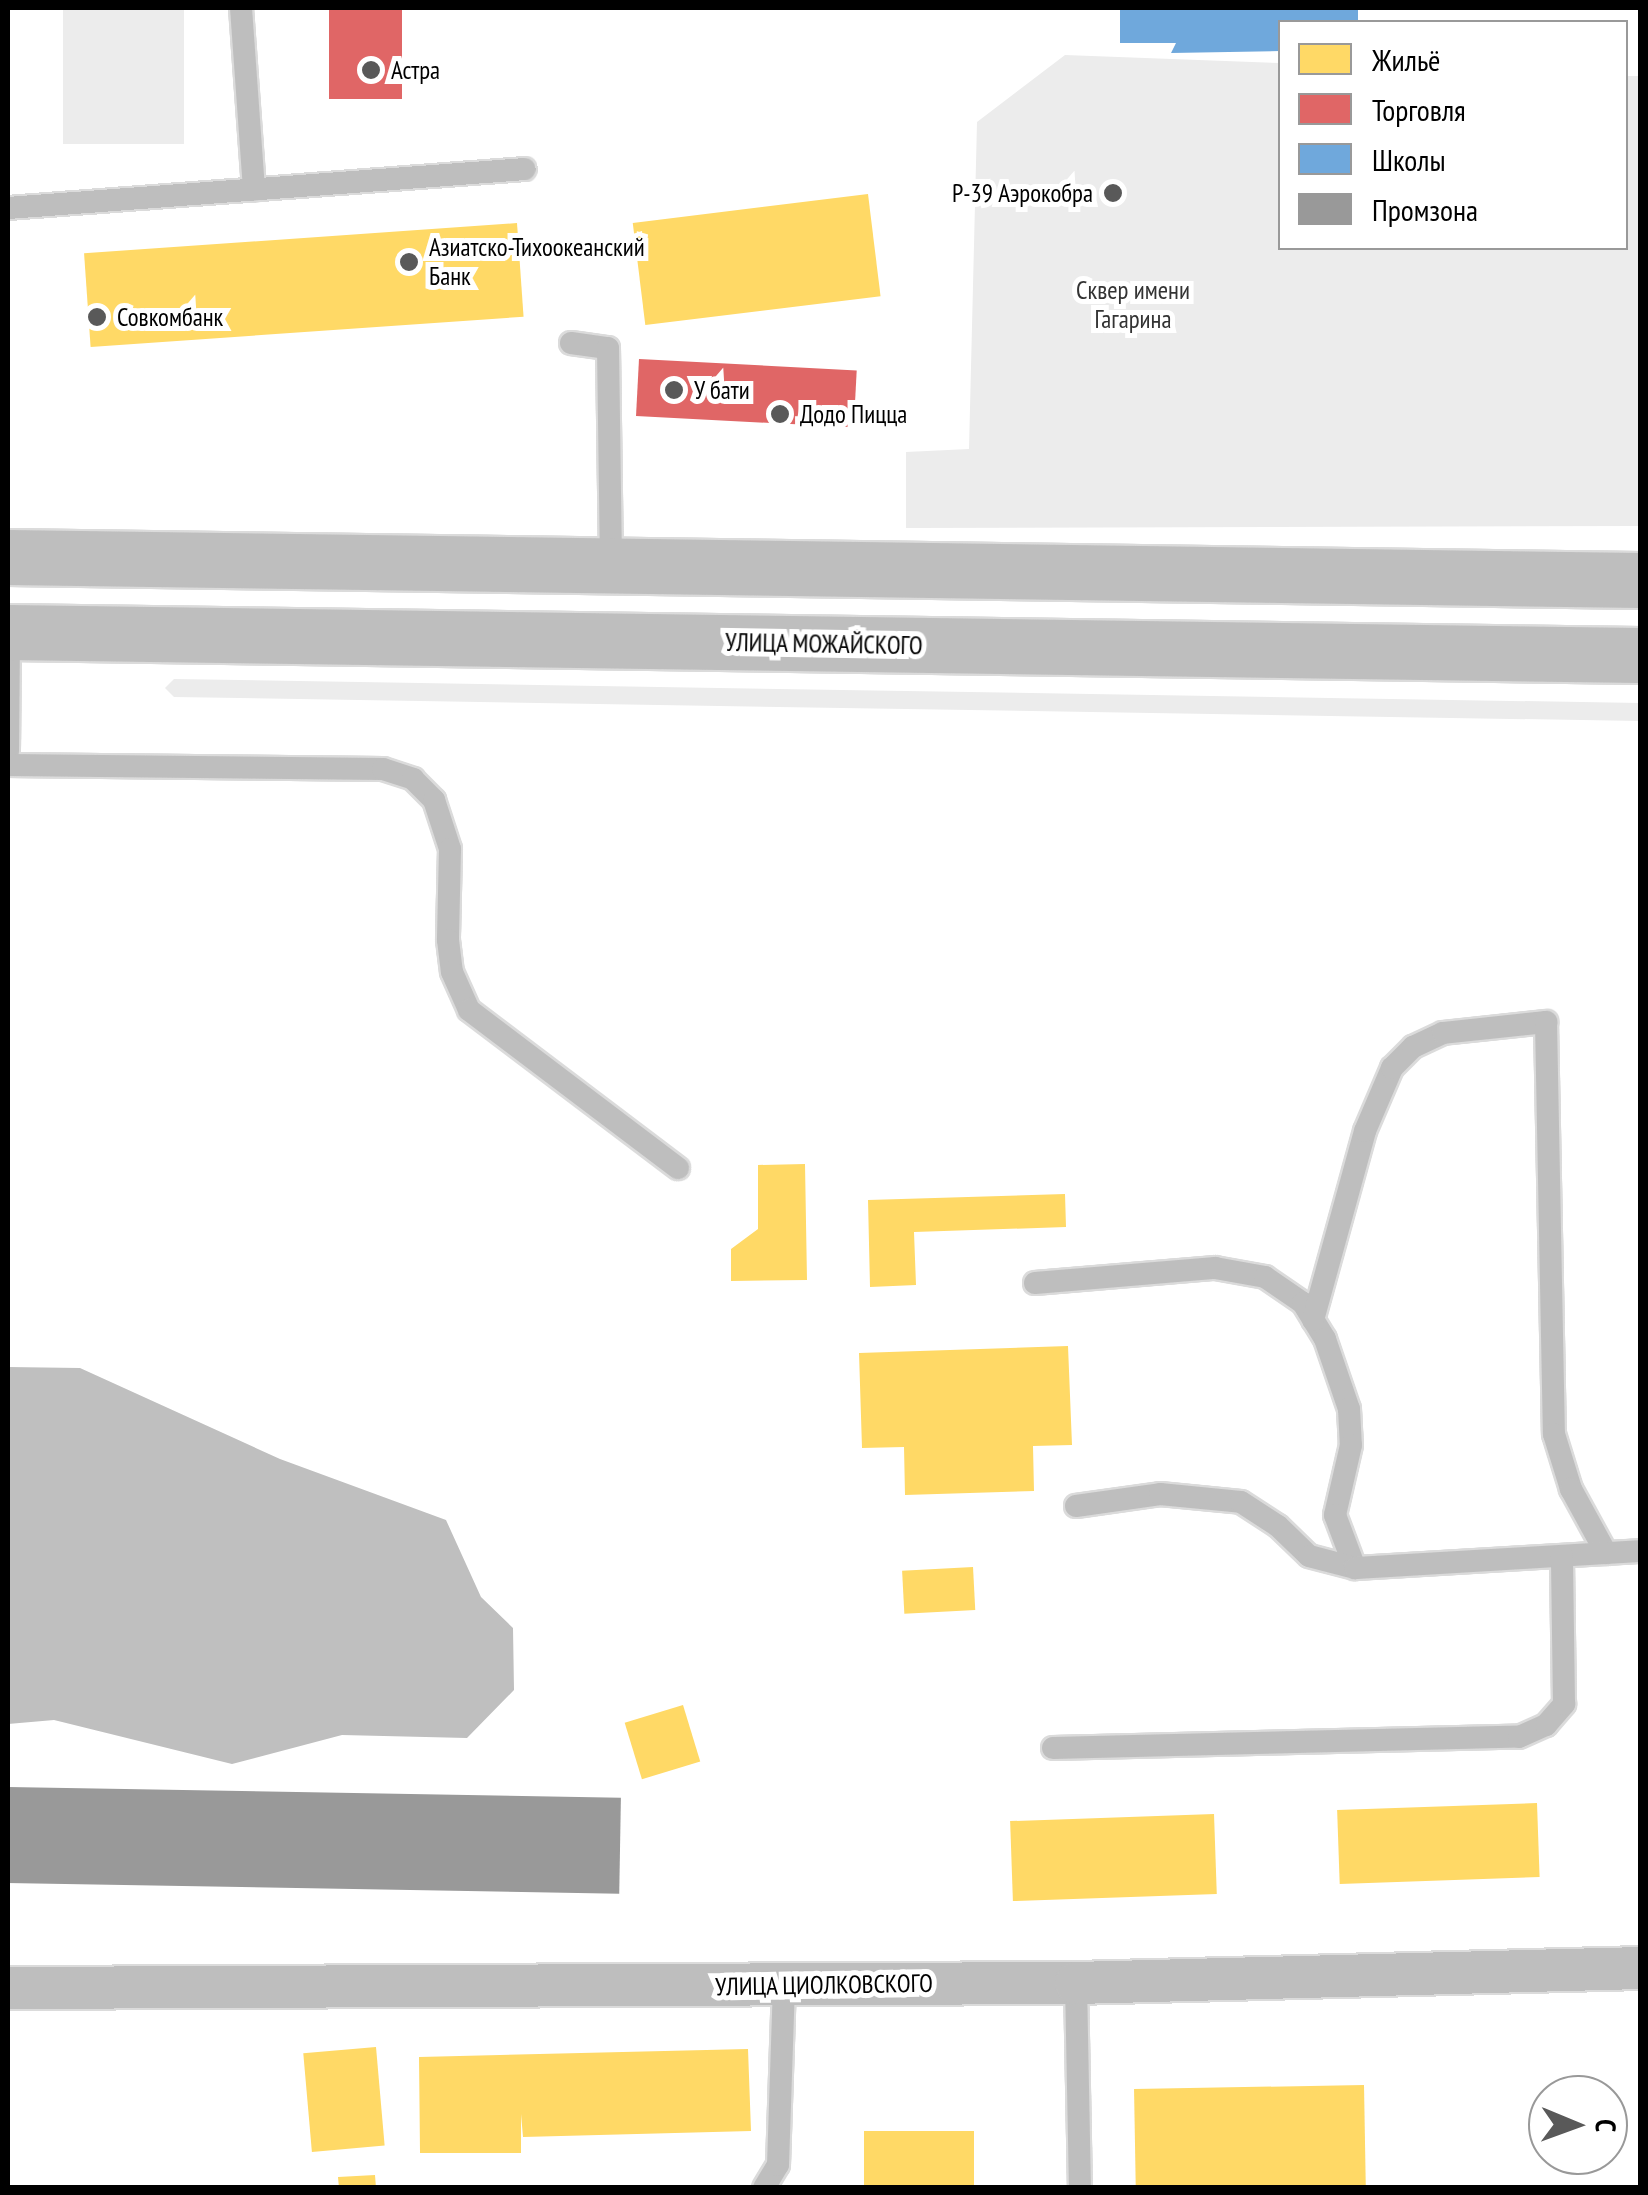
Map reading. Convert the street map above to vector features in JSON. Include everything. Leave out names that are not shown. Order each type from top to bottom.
[{"type":"main road","points":[[8,632],[8,547],[611,566],[1640,580]]},
{"type":"main road","name":"УЛИЦА МОЖАЙСКОГО","points":[[8,632],[1640,655]]},
{"type":"street","name":"УЛИЦА ЦИОЛКОВСКОГО","points":[[8,1988],[784,1986],[1640,1968]]},
{"type":"lane","points":[[242,8],[254,190]]},
{"type":"lane","points":[[8,208],[525,169]]},
{"type":"lane","points":[[572,343],[608,348],[611,566]]},
{"type":"lane","points":[[8,632],[8,751]]},
{"type":"lane","points":[[8,765],[383,769],[413,779],[434,800],[450,849],[448,940],[452,972],[470,1010],[678,1168]]},
{"type":"lane","points":[[1313,1320],[1365,1131],[1392,1068],[1412,1048],[1443,1033],[1546,1022],[1554,1434],[1571,1489],[1606,1553]]},
{"type":"lane","points":[[1036,1284],[1215,1268],[1265,1277],[1303,1303],[1325,1339],[1350,1409],[1351,1445],[1335,1514],[1355,1568]]},
{"type":"lane","points":[[1076,1506],[1160,1494],[1240,1502],[1278,1526],[1309,1556],[1355,1568],[1640,1551]]},
{"type":"lane","points":[[1053,1748],[1518,1737],[1546,1725],[1564,1704],[1562,1556]]},
{"type":"lane","points":[[1076,1982],[1080,2188]]},
{"type":"lane","points":[[764,2188],[778,2165],[784,1986]]},
{"type":"green space","points":[[63,8],[184,8],[184,144],[63,144]]},
{"type":"green space","name":"Сквер имени Гагарина","points":[[1065,55],[1278,63],[1278,250],[1628,250],[1628,76],[1640,76],[1640,526],[906,528],[906,452],[969,449],[977,122]]},
{"type":"green space","points":[[174,679],[1640,703],[1640,721],[174,697],[165,688]]},
{"type":"shaded area","points":[[8,1367],[80,1368],[280,1459],[446,1520],[481,1597],[513,1628],[514,1690],[467,1738],[342,1735],[232,1764],[54,1720],[8,1724]]},
{"type":"building: Жильё","points":[[868,194],[881,296],[645,325],[633,223]]},
{"type":"building: Жильё","points":[[517,223],[524,317],[91,347],[84,253]]},
{"type":"building: Жильё","points":[[805,1164],[807,1280],[731,1281],[731,1249],[758,1229],[758,1165]]},
{"type":"building: Жильё","points":[[1065,1194],[1066,1227],[914,1232],[916,1285],[870,1287],[868,1200]]},
{"type":"building: Жильё","points":[[1068,1346],[1072,1445],[1033,1446],[1034,1491],[905,1495],[904,1447],[862,1448],[859,1353]]},
{"type":"building: Жильё","points":[[973,1567],[975,1610],[904,1614],[902,1571]]},
{"type":"building: Жильё","points":[[683,1705],[700,1761],[642,1779],[625,1723]]},
{"type":"building: Жильё","points":[[1537,1803],[1540,1877],[1340,1884],[1337,1810]]},
{"type":"building: Жильё","points":[[1214,1814],[1217,1894],[1013,1901],[1010,1821]]},
{"type":"building: Жильё","points":[[376,2047],[385,2146],[312,2152],[303,2053]]},
{"type":"building: Жильё","points":[[748,2049],[751,2131],[523,2137],[521,2114],[521,2153],[420,2153],[419,2057]]},
{"type":"building: Жильё","points":[[1364,2085],[1366,2188],[1136,2188],[1134,2089]]},
{"type":"building: Жильё","points":[[864,2131],[974,2131],[974,2188],[864,2188]]},
{"type":"building: Жильё","points":[[375,2175],[376,2188],[339,2188],[338,2177]]},
{"type":"building: Торговля","points":[[329,8],[402,8],[402,99],[329,99]]},
{"type":"building: Торговля","points":[[639,359],[857,370],[854,427],[636,416]]},
{"type":"building: Школы","points":[[1120,8],[1358,8],[1358,20],[1278,20],[1278,51],[1171,53],[1176,43],[1120,43]]},
{"type":"building: Промзона","points":[[8,1787],[621,1798],[619,1894],[8,1883]]},
{"type":"place","name":"Астра","points":[[371,70]]},
{"type":"place","name":"P-39 Аэрокобра","points":[[1113,193]]},
{"type":"place","name":"Азиатско-Тихоокеанский Банк","points":[[409,262]]},
{"type":"place","name":"Совкомбанк","points":[[97,317]]},
{"type":"place","name":"У бати","points":[[674,390]]},
{"type":"place","name":"Додо Пицца","points":[[780,414]]}]
